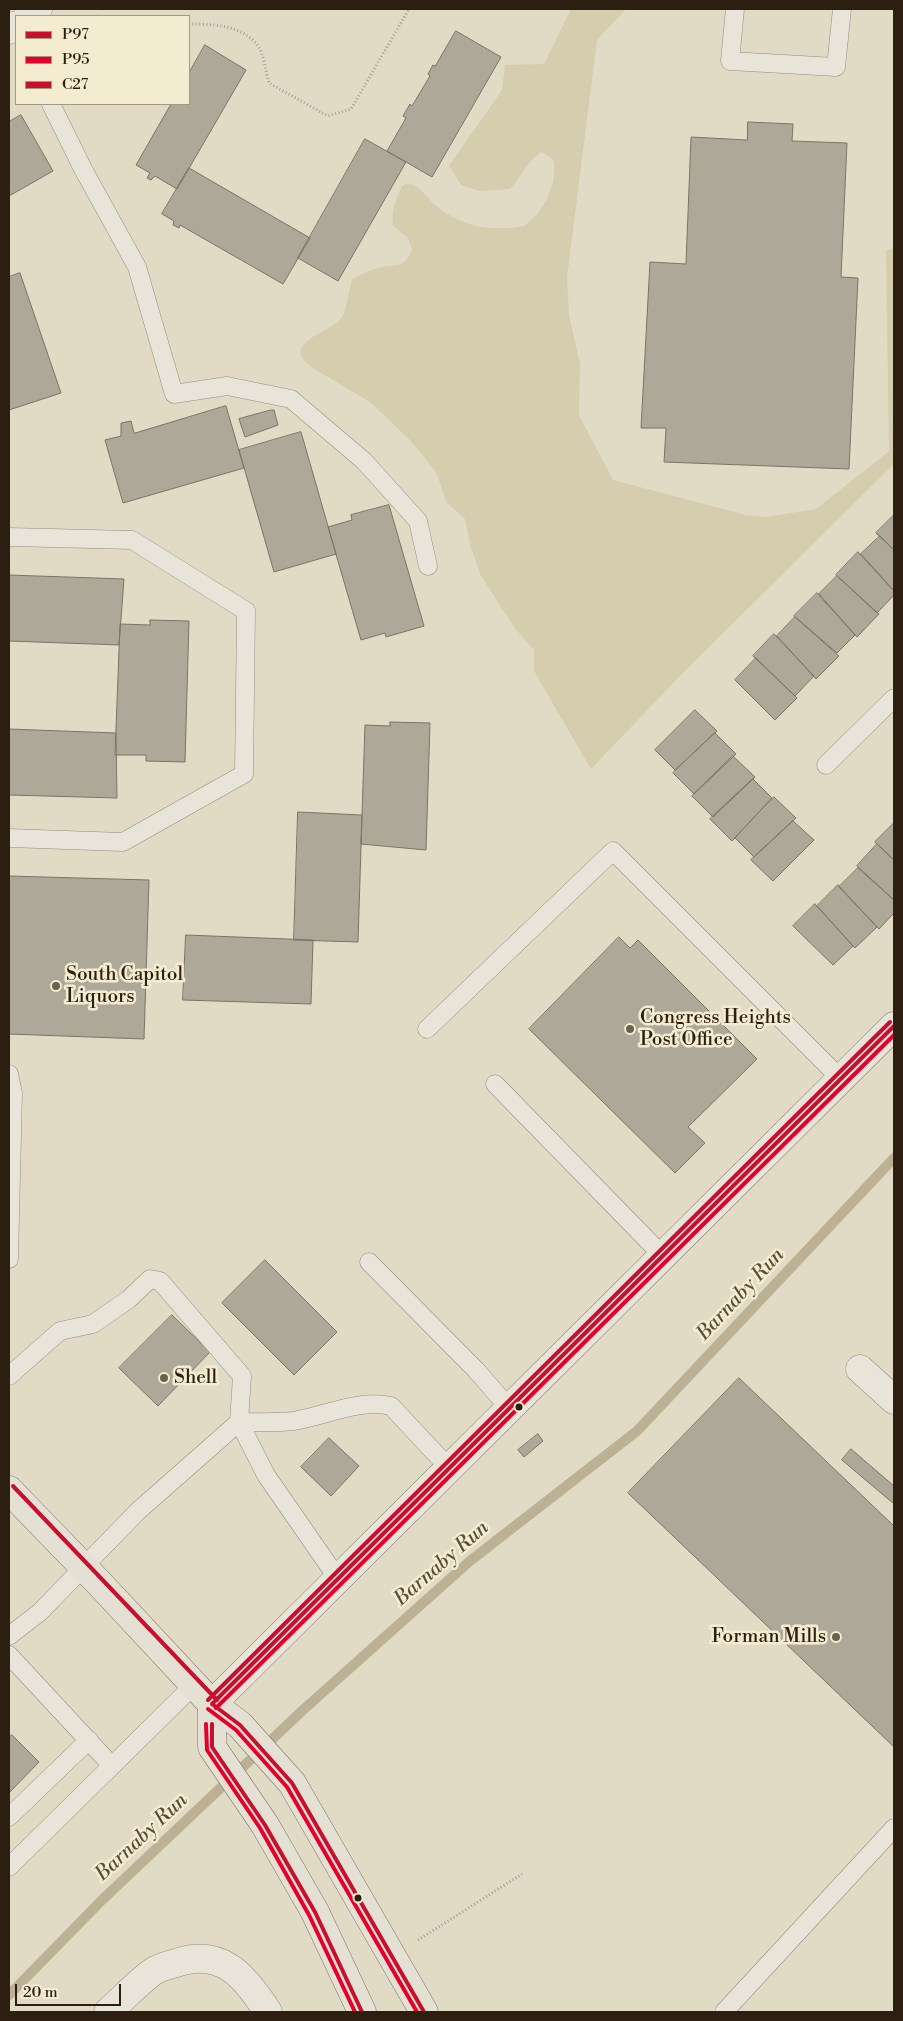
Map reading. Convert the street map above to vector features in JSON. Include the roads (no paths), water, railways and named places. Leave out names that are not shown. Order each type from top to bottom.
[{"type":"main road","points":[[203,1695],[338,1580],[894,1026]]},
{"type":"main road","points":[[860,1369],[894,1400]]},
{"type":"main road","points":[[9,1490],[83,1566],[203,1695],[240,1725],[292,1783],[424,2012]]},
{"type":"main road","points":[[203,1695],[212,1748],[265,1825],[315,1912],[362,2012]]},
{"type":"main road","points":[[108,2012],[155,1970],[190,1958],[210,1958],[227,1965],[244,1981],[268,2012]]},
{"type":"lane","points":[[734,9],[730,61],[836,67],[842,9]]},
{"type":"lane","points":[[51,105],[83,169],[137,267],[174,394],[226,386],[291,399],[364,460],[418,521],[428,566]]},
{"type":"lane","points":[[9,537],[132,540],[246,611],[244,774],[123,842],[9,838]]},
{"type":"lane","points":[[826,765],[894,698]]},
{"type":"lane","points":[[427,1029],[614,851],[841,1079]]},
{"type":"lane","points":[[9,1074],[13,1092],[9,1259]]},
{"type":"lane","points":[[495,1084],[663,1256]]},
{"type":"lane","points":[[369,1262],[476,1370],[509,1408]]},
{"type":"lane","points":[[9,1376],[60,1331],[93,1324],[129,1299],[150,1279],[160,1281],[242,1376],[239,1422],[266,1474],[338,1580]]},
{"type":"lane","points":[[9,1636],[40,1612],[138,1511],[239,1422],[292,1421],[349,1407],[378,1403],[391,1406],[449,1468]]},
{"type":"lane","points":[[9,1655],[112,1766]]},
{"type":"lane","points":[[9,1867],[112,1766],[203,1695]]},
{"type":"lane","points":[[9,1817],[89,1740]]},
{"type":"lane","points":[[724,2012],[894,1828]]},
{"type":"waterway","name":"Barnaby Run","points":[[9,1995],[101,1901],[303,1710],[470,1561],[637,1431],[894,1158]]},
{"type":"place","name":"South Capitol Liquors","points":[[56,986]]},
{"type":"place","name":"Congress Heights Post Office","points":[[630,1029]]},
{"type":"place","name":"Shell","points":[[164,1378]]},
{"type":"place","name":"Forman Mills","points":[[836,1637]]}]
